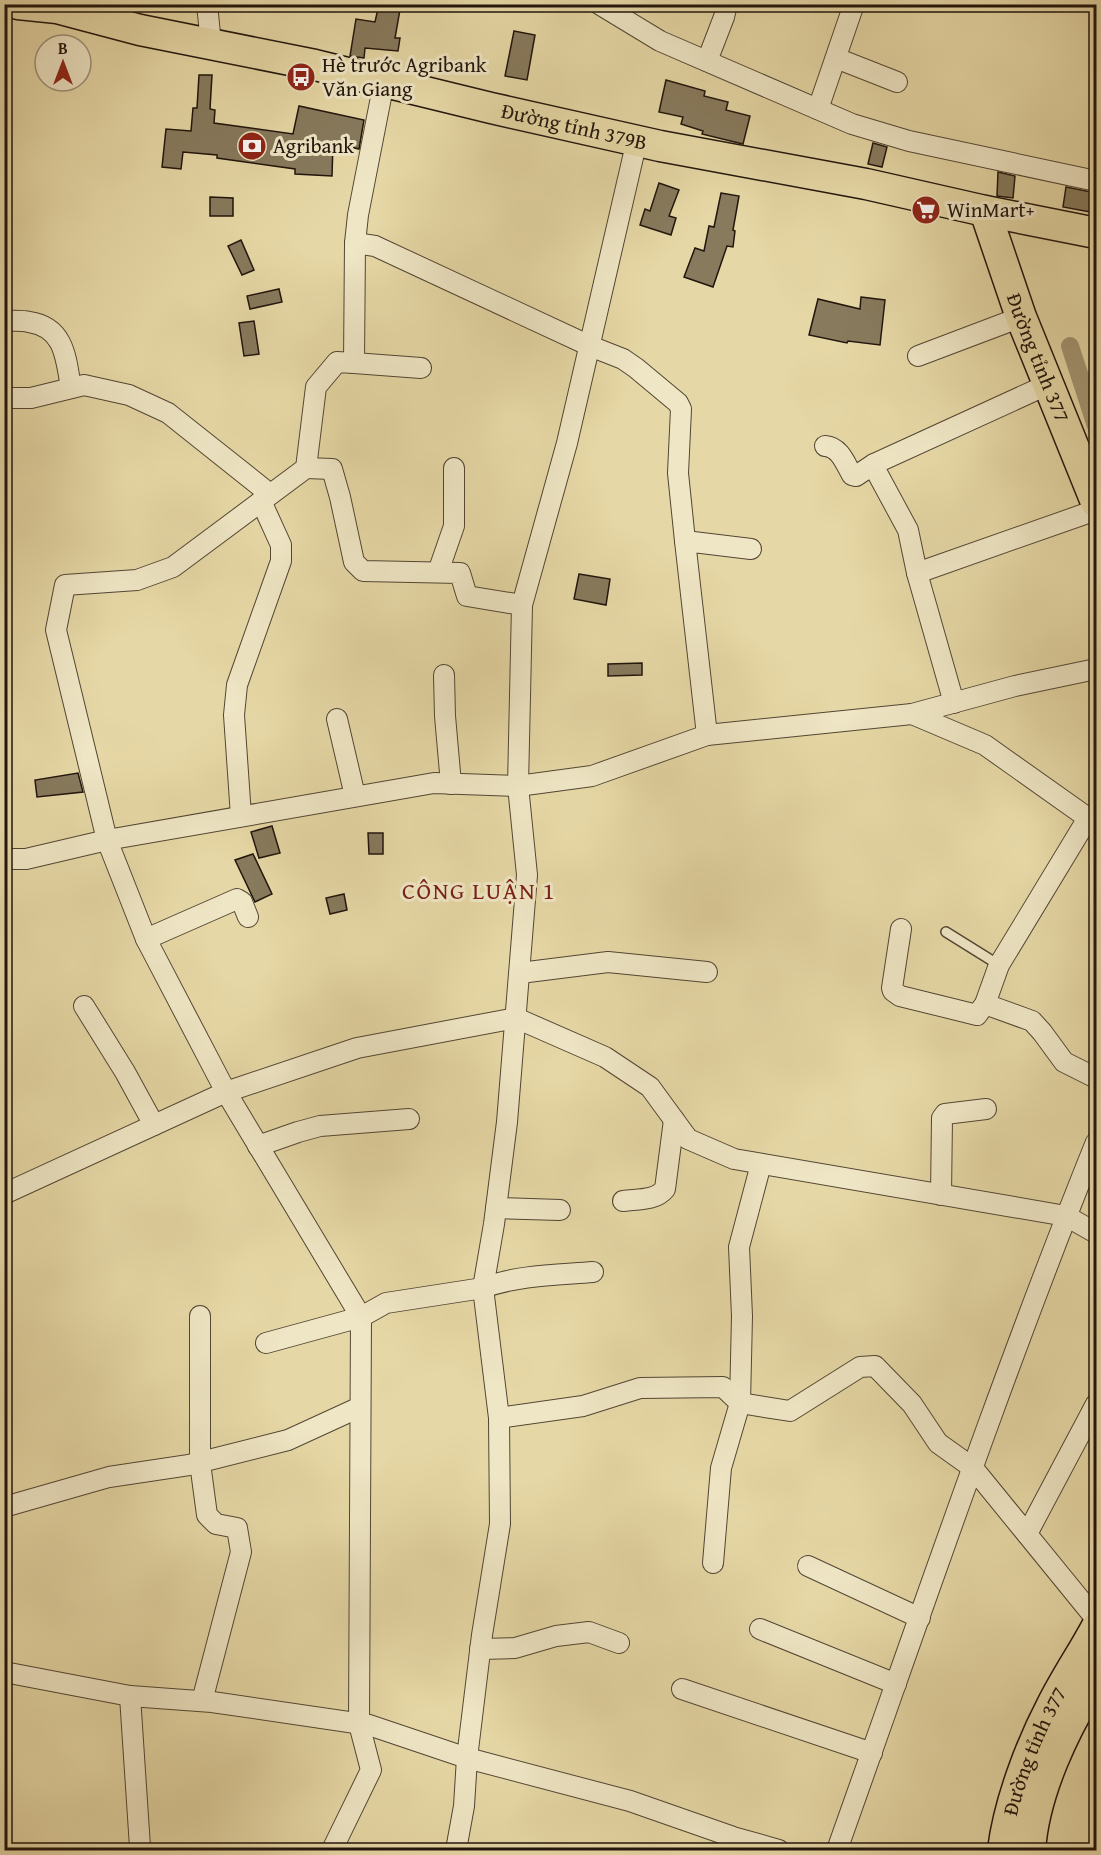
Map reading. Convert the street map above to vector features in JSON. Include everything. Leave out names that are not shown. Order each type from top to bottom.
[{"type":"main road","name":"Đường tỉnh 379B","points":[[18,4],[57,8],[140,30],[315,65],[636,140],[866,184],[1096,233]]},
{"type":"main road","name":"Đường tỉnh 377","points":[[985,211],[1021,317],[1096,502]]},
{"type":"main road","name":"Đường tỉnh 377","points":[[1003,1851],[1007,1823],[1024,1770],[1052,1705],[1096,1628]]},
{"type":"main road","name":"Đường tỉnh 377","points":[[1030,1851],[1037,1809],[1056,1753],[1082,1700],[1096,1679]]},
{"type":"street","points":[[207,4],[211,44]]},
{"type":"street","points":[[599,4],[660,41],[852,124],[909,141],[1096,181]]},
{"type":"street","points":[[707,61],[727,4]]},
{"type":"street","points":[[818,109],[854,4]]},
{"type":"street","points":[[836,58],[897,82]]},
{"type":"street","points":[[354,363],[358,214],[384,82]]},
{"type":"street","points":[[456,1851],[464,1806],[467,1758],[480,1649],[500,1524],[499,1418],[483,1288],[507,1122],[527,875],[518,786],[522,605],[567,443],[636,140]]},
{"type":"street","points":[[356,243],[375,246],[590,346],[623,359],[678,403],[682,414],[678,473],[707,735]]},
{"type":"street","points":[[918,356],[1021,317]]},
{"type":"street","points":[[4,321],[27,321],[39,324],[56,336],[64,349],[71,388]]},
{"type":"street","points":[[306,468],[316,387],[337,362],[422,368]]},
{"type":"street","points":[[825,446],[838,450],[852,475],[856,476],[874,464],[1049,384]]},
{"type":"street","points":[[4,398],[31,398],[84,385],[129,395],[168,413],[265,498],[281,546],[281,561],[237,685],[234,715],[242,816]]},
{"type":"street","points":[[874,464],[875,470],[908,530],[917,573],[954,703]]},
{"type":"street","points":[[332,1851],[371,1770],[359,1724],[361,1317],[226,1092],[146,939],[107,840],[56,630],[65,585],[137,580],[173,567],[306,468],[332,470],[354,562],[363,571],[460,573],[467,596],[522,605]]},
{"type":"street","points":[[438,572],[454,526],[454,468]]},
{"type":"street","points":[[917,573],[1096,510]]},
{"type":"street","points":[[685,541],[751,549]]},
{"type":"street","points":[[4,859],[26,859],[107,840],[434,783],[518,786],[592,776],[707,735],[912,714],[1015,686],[1096,669]]},
{"type":"street","points":[[444,675],[451,784]]},
{"type":"street","points":[[901,929],[892,988],[897,995],[973,1015],[979,1013],[985,1004],[999,965],[1088,818],[985,745],[912,714]]},
{"type":"street","points":[[337,719],[355,796]]},
{"type":"street","points":[[146,939],[237,898],[242,902],[248,917]]},
{"type":"street","points":[[520,973],[608,962],[707,972]]},
{"type":"street","points":[[985,1004],[1032,1021],[1064,1062],[1096,1078]]},
{"type":"street","points":[[84,1006],[125,1072],[154,1125]]},
{"type":"street","points":[[4,1194],[226,1092],[357,1048],[516,1018],[605,1057],[650,1087],[688,1139],[734,1159],[1066,1216],[1096,1233]]},
{"type":"street","points":[[941,1195],[942,1118],[945,1114],[986,1110]]},
{"type":"street","points":[[258,1146],[320,1126],[409,1119]]},
{"type":"street","points":[[623,1201],[653,1198],[665,1189],[674,1120]]},
{"type":"street","points":[[837,1851],[973,1467],[1066,1216],[1096,1142]]},
{"type":"street","points":[[713,1563],[721,1467],[740,1403],[742,1316],[739,1247],[761,1164]]},
{"type":"street","points":[[496,1208],[560,1210]]},
{"type":"street","points":[[266,1343],[361,1317],[386,1303],[483,1288],[517,1280],[593,1272]]},
{"type":"street","points":[[200,1316],[200,1462],[207,1515],[216,1524],[237,1528],[241,1552],[202,1701]]},
{"type":"street","points":[[499,1418],[583,1406],[640,1388],[723,1387],[740,1403],[790,1411],[860,1367],[875,1366],[912,1404],[938,1443],[973,1467],[1096,1618]]},
{"type":"street","points":[[1027,1534],[1096,1404]]},
{"type":"street","points":[[4,1506],[108,1477],[200,1462],[288,1440],[360,1407]]},
{"type":"street","points":[[808,1566],[920,1618]]},
{"type":"street","points":[[760,1629],[896,1684]]},
{"type":"street","points":[[480,1649],[515,1647],[556,1636],[589,1632],[619,1643]]},
{"type":"street","points":[[4,1672],[130,1696],[202,1701],[369,1725],[467,1758],[630,1802],[779,1851]]},
{"type":"street","points":[[682,1689],[872,1753]]},
{"type":"street","points":[[130,1696],[140,1847]]},
{"type":"lane","points":[[946,932],[999,965]]},
{"type":"building","points":[[379,4],[401,4],[395,38],[400,38],[398,51],[365,48],[364,58],[350,56],[356,19],[375,22]]},
{"type":"building","points":[[514,31],[535,35],[527,80],[505,76]]},
{"type":"building","points":[[199,75],[212,75],[210,109],[215,110],[214,123],[293,134],[299,106],[364,120],[359,149],[333,143],[332,176],[295,174],[295,169],[217,158],[217,155],[183,152],[181,169],[162,167],[166,129],[191,131],[193,108],[197,108]]},
{"type":"building","points":[[666,80],[705,91],[704,96],[728,102],[726,110],[750,116],[743,144],[702,134],[703,131],[681,124],[683,117],[659,112]]},
{"type":"building","points":[[873,143],[887,147],[882,167],[868,164]]},
{"type":"building","points":[[998,172],[1015,176],[1013,198],[997,196]]},
{"type":"building","points":[[659,183],[679,190],[669,216],[676,218],[671,235],[640,225],[645,209],[650,211]]},
{"type":"building","points":[[1066,187],[1096,193],[1096,213],[1063,207]]},
{"type":"building","points":[[721,193],[739,196],[733,230],[735,231],[733,247],[727,246],[713,287],[684,277],[695,248],[704,251],[709,226],[714,227]]},
{"type":"building","points":[[210,197],[233,198],[233,216],[210,216]]},
{"type":"building","points":[[241,240],[254,270],[242,275],[228,246]]},
{"type":"building","points":[[279,289],[282,302],[250,309],[247,296]]},
{"type":"building","points":[[861,297],[885,300],[880,345],[848,341],[847,343],[809,335],[818,299],[860,309]]},
{"type":"building","points":[[254,321],[259,354],[244,356],[239,323]]},
{"type":"building","points":[[579,574],[610,579],[606,605],[574,599]]},
{"type":"building","points":[[642,663],[642,675],[608,676],[608,664]]},
{"type":"building","points":[[78,773],[83,792],[37,797],[35,780]]},
{"type":"building","points":[[272,826],[280,853],[259,858],[251,832]]},
{"type":"building","points":[[368,833],[383,833],[383,854],[369,854]]},
{"type":"building","points":[[253,854],[272,894],[255,902],[235,860]]},
{"type":"building","points":[[344,894],[347,910],[330,914],[326,898]]},
{"type":"waterway","points":[[1070,346],[1096,426]]},
{"type":"place","name":"Hè trước Agribank Văn Giang","points":[[301,77]]},
{"type":"place","name":"Agribank","points":[[252,146]]},
{"type":"place","name":"WinMart+","points":[[926,210]]},
{"type":"district","name":"CÔNG LUẬN 1","points":[[479,891]]}]
